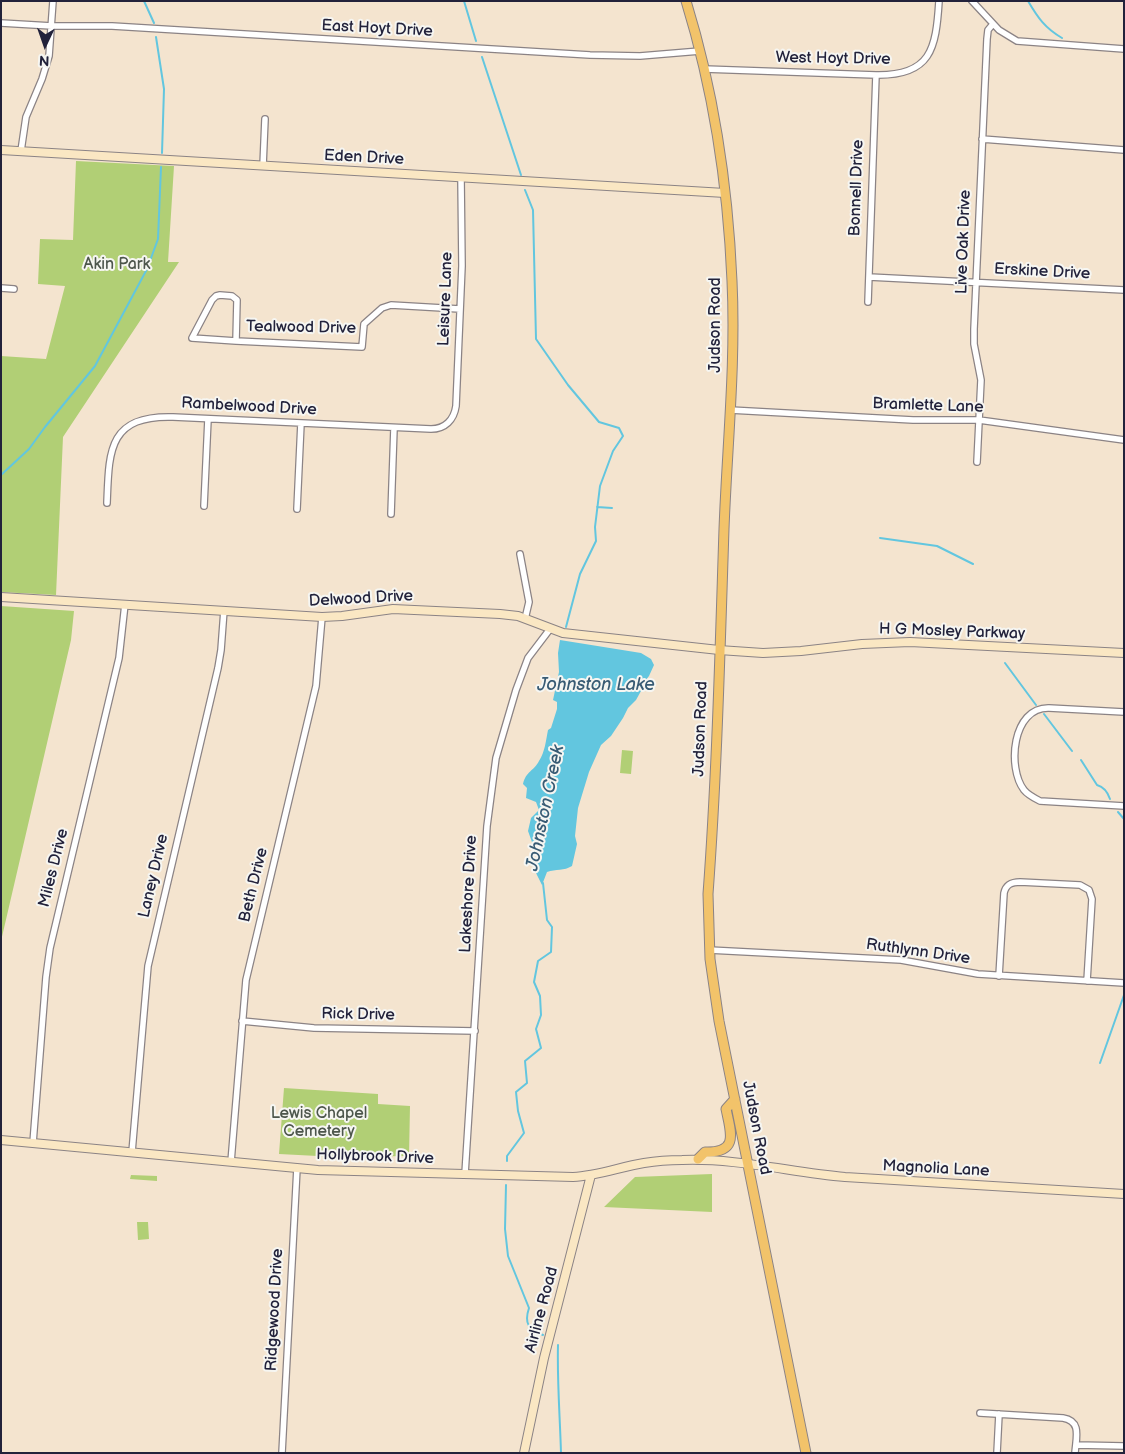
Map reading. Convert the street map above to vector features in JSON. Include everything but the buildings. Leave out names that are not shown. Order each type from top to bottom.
[{"type":"main road","name":"Judson Road","points":[[686,1],[700,51],[716,132],[726,193],[732,281],[730,410],[708,894],[709,950],[716,1006],[806,1453]]},
{"type":"main road","points":[[698,1160],[705,1152],[722,1151],[728,1146],[731,1134],[726,1109],[735,1099]]},
{"type":"street","points":[[21,151],[26,117],[42,79],[49,56],[53,1]]},
{"type":"street","name":"West Hoyt Drive","points":[[704,69],[876,75],[902,73],[915,68],[923,62],[931,49],[935,40],[939,1]]},
{"type":"street","points":[[972,1],[1007,36],[1021,42],[1124,49]]},
{"type":"street","name":"East Hoyt Drive","points":[[1,23],[120,27],[590,56],[640,56],[700,51]]},
{"type":"street","name":"Live Oak Drive","points":[[977,462],[981,374],[974,335],[987,39],[988,30],[993,24]]},
{"type":"street","name":"Bonnell Drive","points":[[868,302],[876,75]]},
{"type":"street","points":[[263,166],[265,119]]},
{"type":"street","points":[[982,139],[1124,150]]},
{"type":"street","name":"Eden Drive","points":[[1,150],[726,193]]},
{"type":"street","name":"Leisure Lane","points":[[450,420],[456,406],[462,259],[461,178]]},
{"type":"street","name":"Erskine Drive","points":[[869,278],[1124,290]]},
{"type":"street","points":[[1,288],[14,289]]},
{"type":"street","name":"Tealwood Drive","points":[[236,340],[237,300],[232,296],[216,296],[192,338],[362,347],[364,324],[384,306],[460,309]]},
{"type":"street","name":"Bramlette Lane","points":[[730,410],[913,420],[979,420],[1124,440]]},
{"type":"street","name":"Rambelwood Drive","points":[[107,503],[109,456],[116,440],[125,429],[138,421],[153,417],[437,429],[444,426],[450,420]]},
{"type":"street","points":[[204,506],[208,419]]},
{"type":"street","points":[[298,509],[301,423]]},
{"type":"street","points":[[391,514],[394,428]]},
{"type":"street","points":[[520,554],[529,602],[525,619]]},
{"type":"street","name":"Delwood Drive","points":[[1,597],[322,617],[386,610],[500,614],[525,619],[550,629],[570,634],[719,650]]},
{"type":"street","name":"Miles Drive","points":[[34,1143],[46,977],[50,948],[119,658],[125,604]]},
{"type":"street","name":"Laney Drive","points":[[132,1152],[148,966],[218,668],[224,610]]},
{"type":"street","name":"Beth Drive","points":[[231,1162],[242,1021],[248,971],[316,686],[322,617]]},
{"type":"street","name":"Lakeshore Drive","points":[[465,1174],[487,826],[495,765],[502,735],[524,667],[537,645],[550,629]]},
{"type":"street","name":"H G Mosley Parkway","points":[[719,650],[785,652],[862,644],[910,642],[1124,653]]},
{"type":"street","points":[[1124,712],[1040,709],[1027,717],[1020,727],[1017,735],[1015,766],[1018,780],[1024,790],[1030,796],[1040,800],[1124,806]]},
{"type":"street","points":[[999,976],[1005,890],[1012,882],[1039,883],[1084,886],[1090,892],[1092,902],[1087,981]]},
{"type":"street","name":"Ruthlynn Drive","points":[[709,950],[901,960],[973,974],[1124,982]]},
{"type":"street","name":"Rick Drive","points":[[242,1021],[305,1027],[475,1032]]},
{"type":"street","name":"Hollybrook Drive","points":[[1,1140],[297,1168],[465,1174],[573,1177],[591,1176],[645,1163],[698,1160],[748,1163]]},
{"type":"street","name":"Magnolia Lane","points":[[748,1163],[839,1177],[1124,1194]]},
{"type":"street","name":"Ridgewood Drive","points":[[282,1453],[297,1168]]},
{"type":"street","name":"Airline Road","points":[[524,1453],[542,1367],[591,1176]]},
{"type":"street","points":[[980,1413],[1072,1420],[1076,1425],[1075,1453]]},
{"type":"street","points":[[997,1453],[1000,1414]]},
{"type":"street","points":[[1076,1445],[1124,1446]]},
{"type":"green space","name":"Akin Park","points":[[76,161],[174,166],[168,262],[179,262],[63,437],[56,595],[1,592],[1,356],[46,359],[65,286],[38,284],[40,239],[73,240]]},
{"type":"green space","points":[[1,606],[74,611],[71,640],[1,941]]},
{"type":"green space","points":[[622,750],[633,751],[631,774],[620,773]]},
{"type":"green space","name":"Lewis Chapel Cemetery","points":[[284,1088],[378,1094],[378,1104],[410,1106],[409,1156],[337,1157],[279,1154]]},
{"type":"green space","points":[[712,1174],[712,1212],[604,1207],[635,1177]]},
{"type":"green space","points":[[131,1175],[157,1176],[157,1181],[130,1179]]},
{"type":"green space","points":[[137,1222],[148,1222],[149,1239],[138,1240]]},
{"type":"water","name":"Johnston Lake","points":[[560,640],[641,653],[651,659],[654,665],[642,685],[636,700],[628,708],[611,736],[601,745],[589,772],[578,808],[575,836],[577,844],[572,866],[566,869],[547,872],[542,885],[536,873],[537,856],[528,831],[531,818],[539,810],[536,802],[526,798],[527,788],[523,784],[526,776],[541,757],[548,730],[551,728],[557,709],[557,702],[553,700],[559,672],[558,653]]},
{"type":"waterway","points":[[144,1],[154,23]]},
{"type":"waterway","name":"Johnston Creek","points":[[464,1],[476,41]]},
{"type":"waterway","points":[[1028,1],[1042,22],[1062,38]]},
{"type":"waterway","points":[[156,37],[164,89],[162,153]]},
{"type":"waterway","name":"Johnston Creek","points":[[482,57],[521,175]]},
{"type":"waterway","points":[[1,475],[29,449],[95,366],[147,269],[158,239],[161,167]]},
{"type":"waterway","name":"Johnston Creek","points":[[525,190],[533,210],[536,339],[568,385],[599,422],[619,428],[623,436],[613,451],[600,486],[595,527],[596,541],[580,574],[566,627]]},
{"type":"waterway","points":[[597,507],[612,508]]},
{"type":"waterway","points":[[880,538],[937,546],[973,564]]},
{"type":"waterway","points":[[1005,663],[1036,705]]},
{"type":"waterway","points":[[1044,714],[1072,751]]},
{"type":"waterway","points":[[1081,760],[1097,785],[1105,790],[1110,799]]},
{"type":"waterway","points":[[1118,812],[1124,819]]},
{"type":"waterway","name":"Johnston Creek","points":[[507,1161],[507,1156],[524,1133],[518,1111],[516,1092],[527,1083],[525,1061],[541,1048],[536,1029],[541,1015],[540,996],[534,982],[538,961],[551,952],[552,927],[547,920],[543,883]]},
{"type":"waterway","points":[[1100,1063],[1124,995]]},
{"type":"waterway","name":"Johnston Creek","points":[[506,1185],[505,1229],[508,1256],[529,1308],[528,1325],[543,1335]]},
{"type":"waterway","name":"Johnston Creek","points":[[558,1345],[561,1453]]}]
